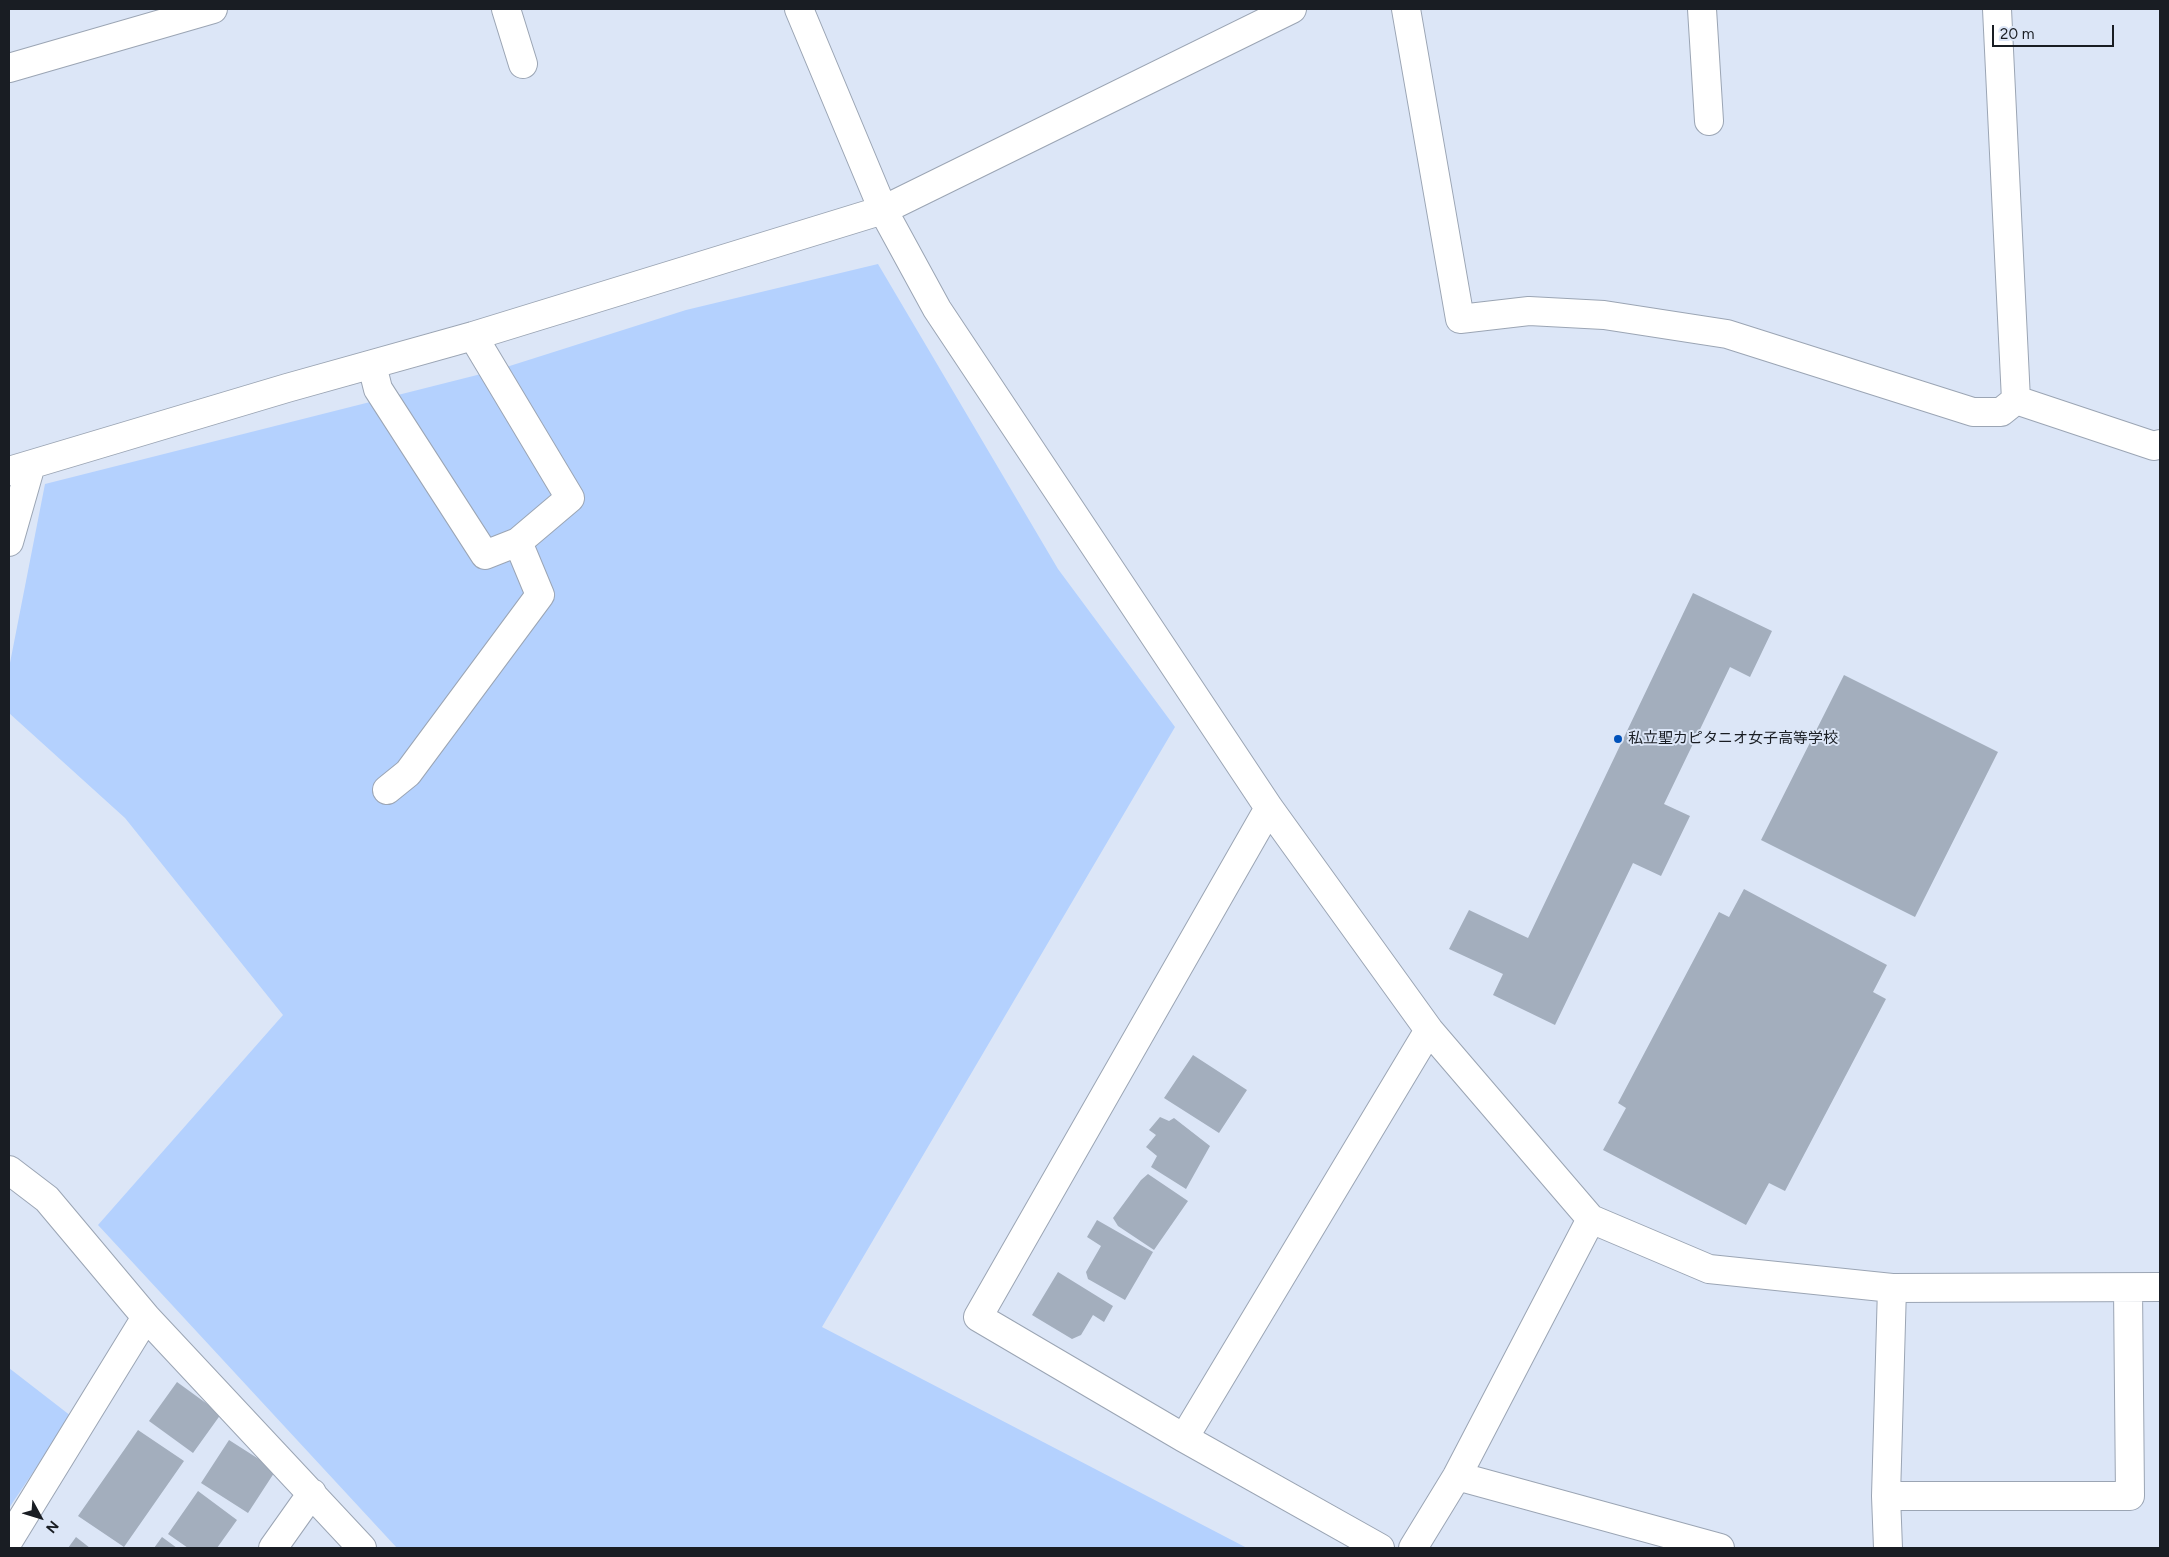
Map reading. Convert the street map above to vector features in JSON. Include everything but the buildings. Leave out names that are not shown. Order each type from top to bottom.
[{"type":"street","points":[[9,68],[213,9]]},
{"type":"street","points":[[506,9],[523,64]]},
{"type":"street","points":[[799,9],[883,210],[937,309],[1269,808],[1429,1030],[1591,1219],[1709,1270],[1892,1288],[2128,1288],[2160,1286]]},
{"type":"street","points":[[9,542],[20,468],[287,388],[473,336],[883,210],[1292,9]]},
{"type":"street","points":[[1406,9],[1460,319],[1529,310],[1604,315],[1727,334],[1973,412],[2001,412],[2016,400]]},
{"type":"street","points":[[1702,9],[1709,121]]},
{"type":"street","points":[[1997,9],[2016,400]]},
{"type":"street","points":[[372,365],[378,389],[485,555],[518,542],[570,498],[473,336]]},
{"type":"street","points":[[2016,400],[2154,446],[2160,444]]},
{"type":"street","points":[[387,790],[408,773],[540,595],[518,542]]},
{"type":"street","points":[[1269,808],[978,1317],[1184,1438],[1380,1548]]},
{"type":"street","points":[[1184,1438],[1429,1030]]},
{"type":"street","points":[[9,1170],[48,1199],[146,1317],[362,1548]]},
{"type":"street","points":[[1413,1548],[1458,1476],[1591,1219]]},
{"type":"street","points":[[1888,1548],[1886,1496],[1892,1288]]},
{"type":"street","points":[[1886,1496],[2130,1496],[2128,1288]]},
{"type":"street","points":[[9,1540],[146,1317]]},
{"type":"street","points":[[1458,1476],[1720,1548]]},
{"type":"street","points":[[273,1548],[312,1493]]},
{"type":"shaded area","points":[[878,264],[1058,569],[1175,727],[822,1327],[1247,1548],[397,1548],[98,1225],[283,1015],[125,818],[9,713],[9,668],[45,484],[497,370],[686,310]]},
{"type":"shaded area","points":[[9,1368],[71,1416],[9,1508]]},
{"type":"place","name":"私立聖カピタニオ女子高等学校","points":[[1618,739]]}]
